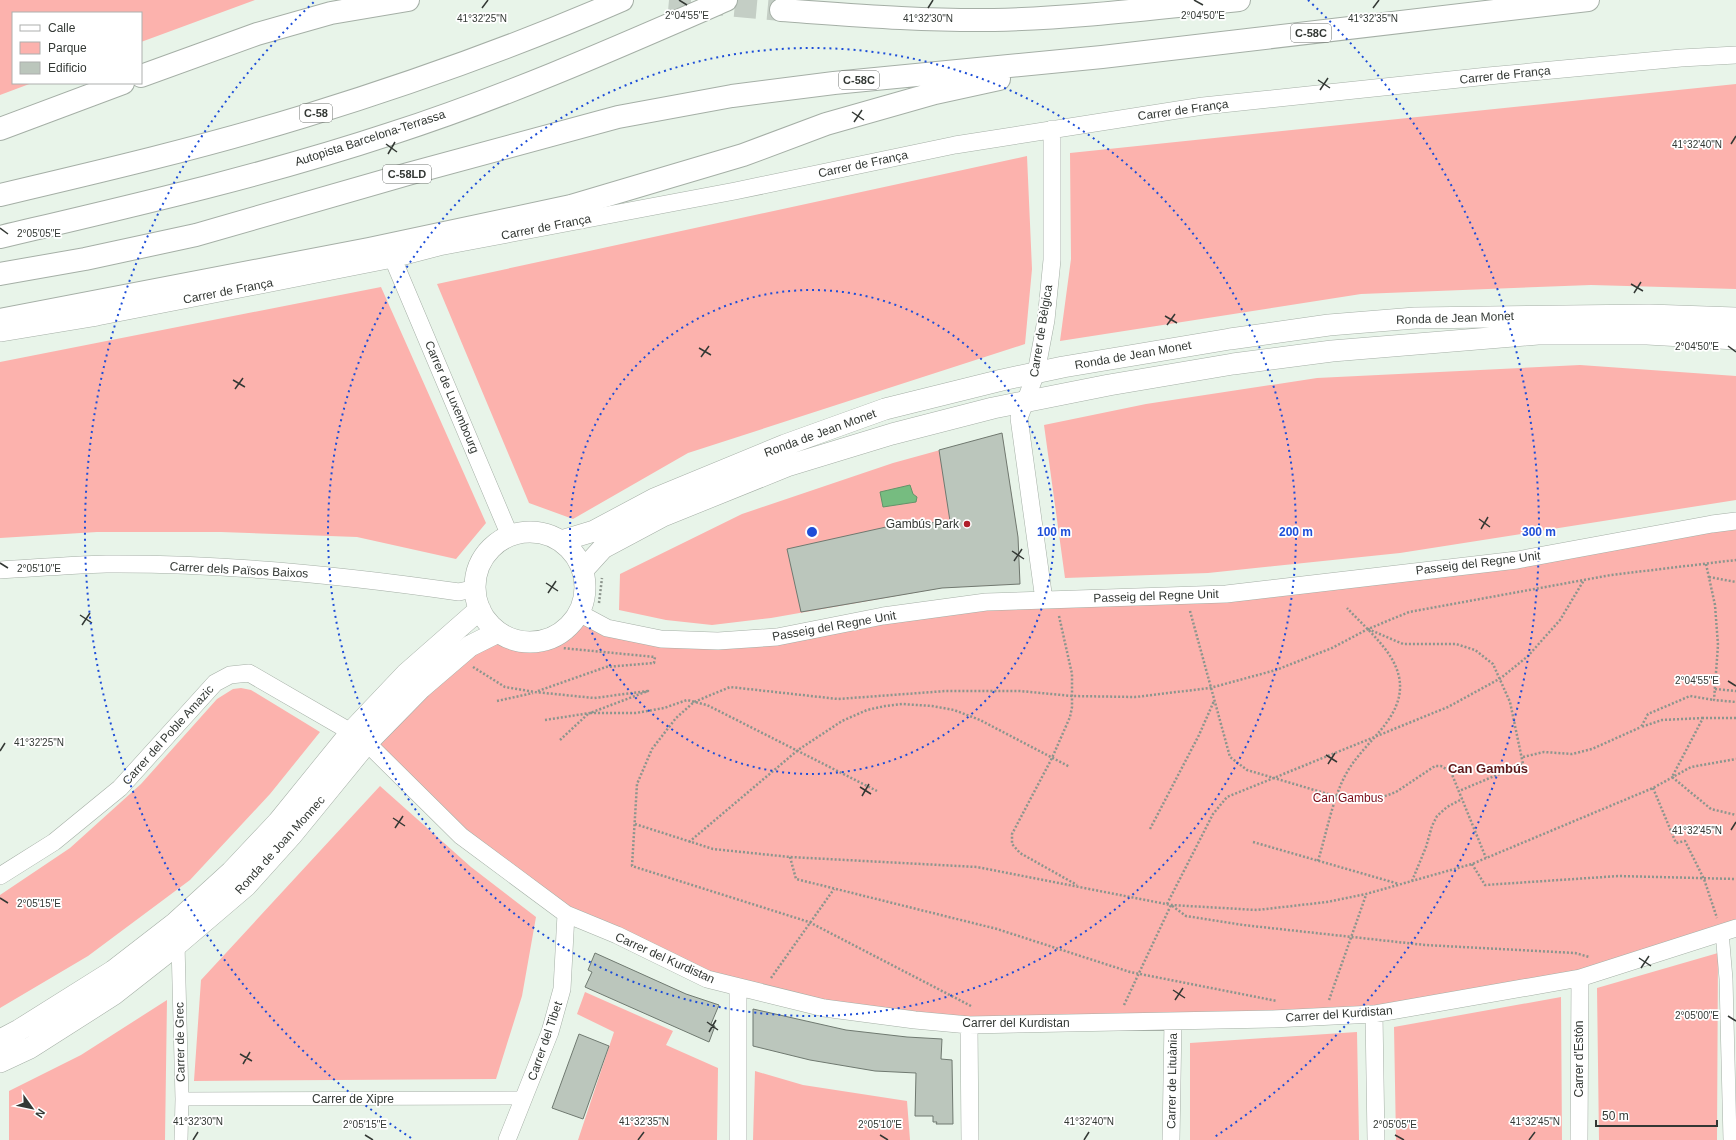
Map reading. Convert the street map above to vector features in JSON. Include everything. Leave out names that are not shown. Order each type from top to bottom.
[{"type":"highway","points":[[257,34],[289,16],[331,0]]},
{"type":"highway","points":[[142,76],[257,34],[331,13],[408,0]]},
{"type":"highway","name":"C-58","points":[[0,195],[150,160],[305,116],[442,70],[577,19],[622,0]]},
{"type":"highway","name":"Autopista Barcelona-Terrassa","points":[[0,237],[160,199],[309,159],[391,134],[593,58],[726,0]]},
{"type":"highway","points":[[782,10],[906,19],[993,20],[1080,16],[1239,0]]},
{"type":"highway","name":"C-58C","points":[[618,117],[732,96],[834,83],[1102,57],[1588,0]]},
{"type":"highway","points":[[0,320],[362,250],[571,206],[743,155],[826,124],[935,93],[1102,57]]},
{"type":"highway","points":[[0,129],[120,84]]},
{"type":"highway","name":"C-58LD","points":[[0,274],[85,259],[196,234],[618,117]]},
{"type":"street","name":"Carrer de França","points":[[0,333],[97,317],[393,259],[439,247],[742,189],[955,145],[1203,106],[1503,74],[1681,58],[1736,55]]},
{"type":"street","name":"Carrer de Bèlgica","points":[[1044,600],[1019,418],[1036,373],[1046,320],[1052,260],[1052,130]]},
{"type":"street","name":"Carrer de Luxembourg","points":[[393,259],[510,536]]},
{"type":"street","name":"Ronda de Jean Monet","points":[[560,541],[594,531],[654,499],[763,454],[885,409],[1002,380],[1105,359],[1330,325],[1415,318],[1649,314],[1736,318]]},
{"type":"street","name":"Ronda de Jean Monet","points":[[593,572],[603,548],[663,516],[787,466],[892,434],[993,408],[1125,382],[1233,364],[1332,351],[1538,334],[1647,334],[1736,338]]},
{"type":"street","name":"Passeig del Regne Unit","points":[[579,613],[607,628],[662,639],[718,641],[777,637],[883,616],[986,602],[1226,594],[1517,560],[1712,524],[1736,521]]},
{"type":"street","points":[[527,532],[539,533],[560,541],[593,572],[579,613],[566,630],[551,638],[532,642],[516,640],[498,632],[488,622],[480,608],[476,588],[478,571],[485,556],[496,544],[510,536],[527,532]]},
{"type":"street","name":"Carrer dels Països Baixos","points":[[0,570],[106,564],[230,567],[334,576],[459,592],[476,588]]},
{"type":"street","name":"Ronda de Joan Monnec","points":[[0,1062],[30,1048],[113,995],[178,944],[246,886],[291,836],[359,738],[406,674],[480,608]]},
{"type":"street","name":"Ronda de Joan Monnec","points":[[0,1040],[19,1030],[113,971],[175,923],[231,872],[359,738],[470,646],[498,632]]},
{"type":"street","name":"Carrer del Poble Amazic","points":[[0,876],[54,842],[120,788],[215,683],[230,675],[249,673],[359,738]]},
{"type":"street","name":"Carrer del Kurdistan","points":[[359,738],[461,836],[566,914],[617,935],[707,979],[824,1008],[915,1020],[969,1025],[1173,1021],[1374,1014],[1580,978],[1726,927]]},
{"type":"street","name":"Carrer del Tibet","points":[[507,1140],[550,1032],[562,989],[566,914]]},
{"type":"street","points":[[1726,927],[1731,979],[1733,1118],[1730,1140]]},
{"type":"street","name":"Carrer de Grec","points":[[178,944],[182,1099],[181,1140]]},
{"type":"street","name":"Carrer d'Estòn","points":[[1579,1140],[1580,978]]},
{"type":"street","points":[[738,986],[738,1140]]},
{"type":"street","points":[[1374,1014],[1376,1140]]},
{"type":"street","name":"Carrer de Lituània","points":[[1171,1140],[1173,1021]]},
{"type":"street","points":[[969,1025],[970,1140]]},
{"type":"street","name":"Carrer de Xipre","points":[[182,1099],[525,1098]]},
{"type":"path","points":[[971,1006],[809,922],[632,866],[637,784],[652,749],[676,718],[694,702],[730,687],[838,699],[946,691],[1020,691],[1072,696],[1135,697],[1210,688],[1276,670],[1332,648],[1368,629],[1409,612],[1611,575],[1736,560]]},
{"type":"path","points":[[1706,564],[1716,605],[1718,645],[1714,700]]},
{"type":"path","points":[[593,572],[599,603]]},
{"type":"path","points":[[1709,577],[1736,582]]},
{"type":"path","points":[[1167,904],[1213,814],[1227,796],[1448,707],[1500,678],[1528,656],[1560,620],[1584,580]]},
{"type":"path","points":[[1318,861],[1346,774],[1359,755],[1388,721],[1398,703],[1401,682],[1396,663],[1368,629],[1347,608]]},
{"type":"path","points":[[1190,610],[1210,688],[1230,756],[1247,770],[1338,797],[1369,802],[1396,792],[1435,766],[1442,766],[1451,772],[1486,858]]},
{"type":"path","points":[[1058,611],[1072,674],[1070,717],[1052,758],[1012,834],[1012,844],[1020,853],[1080,886]]},
{"type":"path","points":[[1368,629],[1404,644],[1456,644],[1475,650],[1493,664],[1510,702],[1523,756],[1523,764],[1459,791]]},
{"type":"path","points":[[497,702],[535,692],[606,667],[654,664],[655,657],[562,648]]},
{"type":"path","points":[[468,663],[505,687],[535,692],[594,698],[648,691],[590,713],[560,740]]},
{"type":"path","points":[[1715,689],[1736,691]]},
{"type":"path","points":[[1642,727],[1648,714],[1690,696],[1736,702]]},
{"type":"path","points":[[545,720],[590,713],[636,713],[664,708],[687,700],[707,705],[876,791]]},
{"type":"path","points":[[1150,829],[1199,735],[1214,700]]},
{"type":"path","points":[[689,842],[798,750],[842,721],[866,710],[902,704],[932,706],[954,710],[980,720],[1070,767]]},
{"type":"path","points":[[1672,777],[1703,718]]},
{"type":"path","points":[[1523,756],[1544,752],[1572,754],[1592,749],[1662,720],[1736,718]]},
{"type":"path","points":[[635,824],[713,849],[790,857],[977,867],[1167,904],[1257,910],[1327,902],[1366,894],[1472,864],[1653,788],[1691,767],[1736,759]]},
{"type":"path","points":[[1672,777],[1711,809],[1736,815]]},
{"type":"path","points":[[1653,788],[1676,842],[1685,841],[1704,878],[1726,927]]},
{"type":"path","points":[[1412,881],[1437,816],[1447,807],[1462,799]]},
{"type":"path","points":[[1253,842],[1399,884]]},
{"type":"path","points":[[790,857],[796,879],[997,929],[1139,974],[1285,1003]]},
{"type":"path","points":[[1472,864],[1485,885],[1619,876],[1736,879]]},
{"type":"path","points":[[770,979],[809,922],[834,889]]},
{"type":"path","points":[[1329,1000],[1366,894]]},
{"type":"path","points":[[1123,1009],[1171,904]]},
{"type":"path","points":[[1171,904],[1186,916],[1243,925],[1426,945],[1575,953],[1593,958]]},
{"type":"green space","points":[[0,0],[255,0],[142,42],[142,12],[12,12],[12,84],[29,84],[0,95]]},
{"type":"green space","points":[[1736,84],[1736,289],[1591,285],[1361,294],[1060,341],[1071,259],[1070,153]]},
{"type":"green space","points":[[1027,156],[1032,269],[1025,344],[688,453],[573,519],[529,503],[437,284]]},
{"type":"green space","points":[[381,287],[486,523],[456,559],[357,537],[221,532],[97,532],[0,538],[0,362]]},
{"type":"green space","points":[[1580,365],[1736,376],[1736,500],[1400,553],[1208,573],[1065,578],[1044,425],[1146,404],[1317,378]]},
{"type":"green space","points":[[1002,433],[1018,537],[1020,584],[942,588],[771,618],[712,625],[666,620],[619,610],[620,574],[742,514],[893,463]]},
{"type":"green space","name":"Can Gambus","points":[[1736,521],[1736,928],[1580,978],[1374,1014],[969,1025],[738,987],[566,914],[461,836],[367,743],[498,632],[511,638],[523,641],[543,641],[561,632],[579,613],[607,628],[718,641],[883,616],[1226,594]]},
{"type":"green space","points":[[241,688],[251,690],[320,732],[270,794],[190,880],[88,956],[0,1008],[0,895],[70,848],[141,784],[217,699],[233,689]]},
{"type":"green space","points":[[380,786],[471,867],[536,917],[522,996],[496,1079],[194,1081],[201,980]]},
{"type":"green space","points":[[1718,953],[1717,1140],[1599,1140],[1597,988]]},
{"type":"green space","points":[[585,992],[673,1031],[666,1045],[718,1068],[717,1140],[578,1140],[614,1032],[577,1014]]},
{"type":"green space","points":[[1561,997],[1562,1140],[1396,1140],[1394,1027]]},
{"type":"green space","points":[[167,1000],[165,1140],[9,1140],[9,1091],[81,1055]]},
{"type":"green space","points":[[1357,1032],[1359,1140],[1190,1140],[1190,1043]]},
{"type":"green space","points":[[755,1071],[803,1085],[907,1101],[910,1140],[753,1140]]},
{"type":"shaded area","points":[[910,485],[913,494],[917,497],[916,502],[883,507],[880,492]]},
{"type":"building","name":"Gambús Park","points":[[1002,433],[1018,537],[1020,584],[942,588],[801,612],[787,549],[886,527],[950,521],[939,450]]},
{"type":"building","points":[[595,953],[686,994],[719,1005],[711,1024],[715,1026],[709,1042],[585,987],[592,972],[588,970]]},
{"type":"building","points":[[753,1009],[846,1030],[907,1037],[942,1039],[941,1059],[952,1060],[953,1124],[936,1124],[937,1122],[933,1122],[933,1116],[915,1116],[916,1073],[875,1071],[810,1060],[753,1046]]},
{"type":"building","points":[[579,1034],[609,1046],[583,1119],[552,1108]]},
{"type":"tunnel","points":[[669,0],[781,10]]},
{"type":"place","name":"Gambús Park","points":[[967,524]]},
{"type":"district","name":"Can Gambús","points":[[1488,768]]}]
